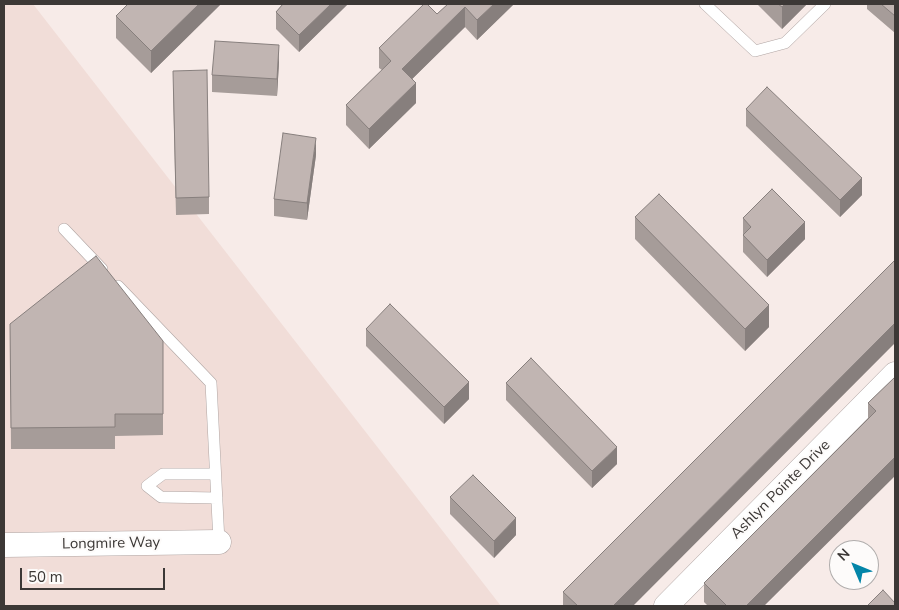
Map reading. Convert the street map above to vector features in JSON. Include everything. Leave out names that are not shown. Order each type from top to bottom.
[{"type":"street","name":"Ashlyn Pointe Drive","points":[[666,606],[895,374]]},
{"type":"street","name":"Longmire Way","points":[[4,545],[219,542]]},
{"type":"lane","points":[[705,4],[755,51],[785,42],[825,4]]},
{"type":"lane","points":[[64,229],[211,383],[219,542]]},
{"type":"lane","points":[[215,474],[163,474],[146,486],[161,497],[217,498]]},
{"type":"shaded area","points":[[4,4],[33,4],[501,606],[4,606]]},
{"type":"building","points":[[128,4],[199,4],[151,51],[116,16]]},
{"type":"building","points":[[283,4],[331,4],[299,35],[276,12]]},
{"type":"building","points":[[424,4],[427,4],[437,14],[448,4],[494,4],[477,20],[465,7],[402,69],[416,83],[369,129],[346,105],[391,61],[379,48]]},
{"type":"building","points":[[881,4],[895,4],[895,16]]},
{"type":"building","points":[[215,41],[279,45],[277,79],[212,75]]},
{"type":"building","points":[[207,70],[209,197],[176,198],[173,71]]},
{"type":"building","points":[[767,87],[862,178],[840,200],[746,109]]},
{"type":"building","points":[[283,133],[316,138],[307,203],[274,199]]},
{"type":"building","points":[[772,189],[805,222],[767,260],[743,235],[751,227],[743,218]]},
{"type":"building","points":[[659,194],[769,305],[745,329],[635,217]]},
{"type":"building","points":[[96,256],[163,341],[163,414],[115,414],[115,427],[11,428],[10,324]]},
{"type":"building","points":[[895,260],[895,323],[613,606],[578,606],[563,592]]},
{"type":"building","points":[[390,304],[469,382],[444,407],[366,329]]},
{"type":"building","points":[[531,358],[617,447],[592,471],[506,383]]},
{"type":"building","points":[[895,377],[895,457],[746,606],[727,606],[704,583],[876,411],[868,403]]},
{"type":"building","points":[[473,475],[516,518],[494,541],[450,497]]},
{"type":"building","points":[[883,590],[895,603],[895,606],[867,606]]}]
